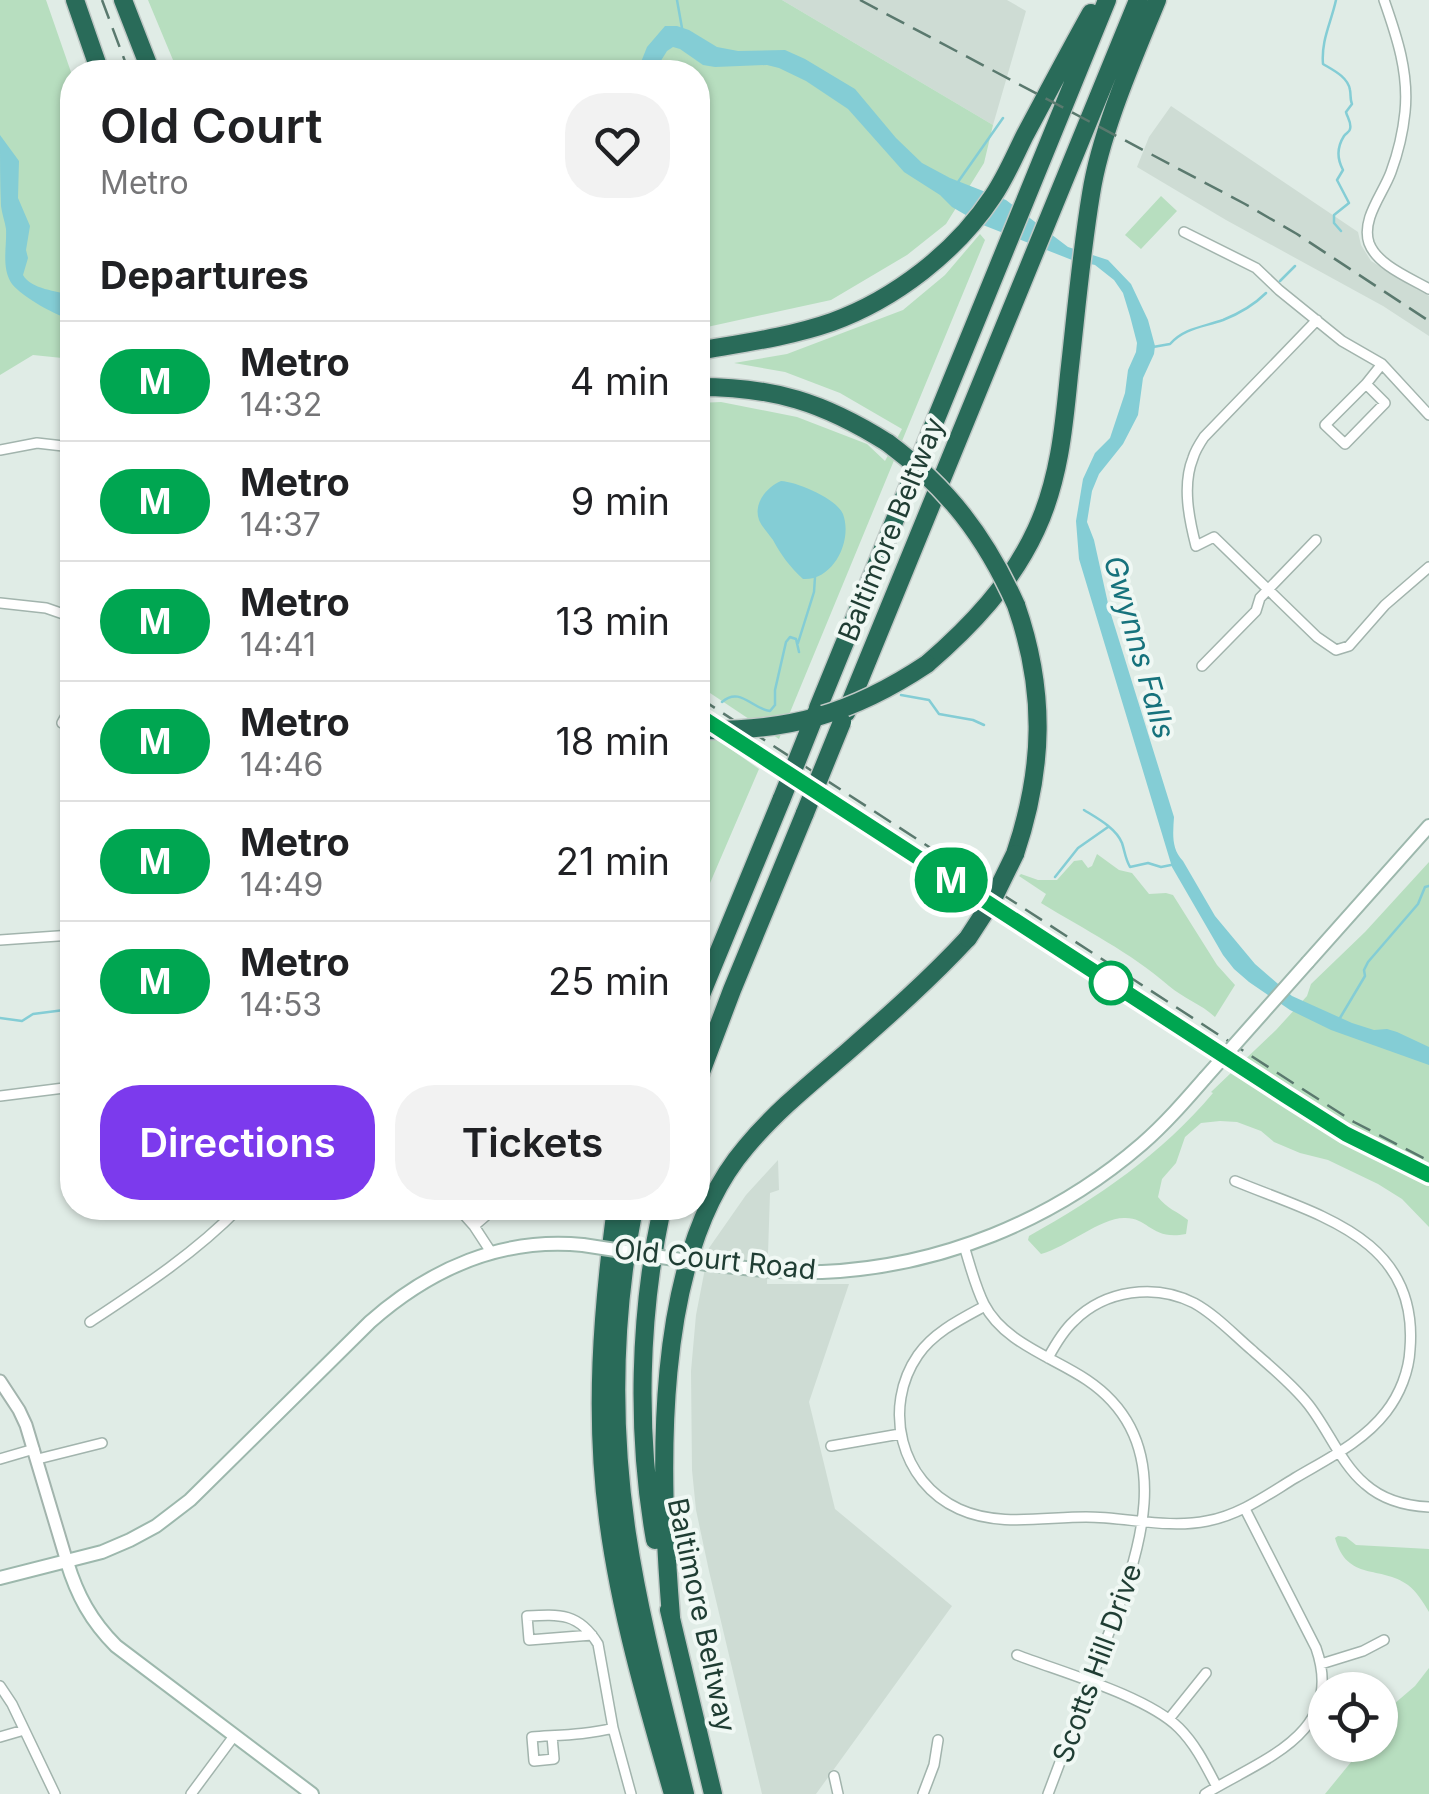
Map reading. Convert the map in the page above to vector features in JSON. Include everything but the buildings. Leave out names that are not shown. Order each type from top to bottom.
[{"type":"highway","points":[[74,0],[96,60]]},
{"type":"highway","points":[[123,0],[146,60]]},
{"type":"highway","points":[[710,349],[774,338],[846,316],[902,286],[933,262],[966,230],[999,186],[1098,0]]},
{"type":"highway","name":"Baltimore Beltway","points":[[710,973],[1106,0]]},
{"type":"highway","name":"Baltimore Beltway","points":[[710,1048],[1138,0]]},
{"type":"highway","points":[[710,730],[751,729],[809,720],[887,690],[958,638],[1021,558],[1042,516],[1056,474],[1099,160],[1157,0]]},
{"type":"highway","points":[[710,388],[754,390],[841,415],[888,442],[956,505],[992,555],[1016,605],[1030,648],[1039,731],[1032,794],[1015,854],[968,938],[907,1000],[772,1118],[744,1148],[710,1200]]},
{"type":"highway","points":[[614,1220],[600,1364],[605,1490],[628,1626],[672,1794]]},
{"type":"highway","name":"Baltimore Beltway","points":[[632,1220],[616,1365],[622,1488],[637,1590],[685,1794]]},
{"type":"highway","name":"Baltimore Beltway","points":[[660,1220],[649,1288],[644,1446],[653,1530],[713,1794]]},
{"type":"highway","points":[[671,1618],[663,1478],[670,1367],[680,1298],[702,1220]]},
{"type":"main road","name":"Old Court Road","points":[[0,1578],[117,1546],[156,1526],[390,1305],[443,1271],[491,1252],[537,1244],[584,1245],[775,1272],[822,1272],[902,1262],[964,1246],[1036,1216],[1082,1189],[1143,1143],[1429,826]]},
{"type":"main road","points":[[67,1562],[82,1602],[99,1628],[126,1655],[310,1793]]},
{"type":"street","points":[[1384,0],[1404,71],[1404,114],[1395,160],[1369,218],[1368,241],[1379,259],[1429,289]]},
{"type":"street","points":[[1184,232],[1256,268],[1342,341],[1382,364],[1429,415]]},
{"type":"street","points":[[1317,320],[1204,437],[1193,458],[1188,481],[1190,524],[1196,546],[1214,537],[1331,648],[1342,650],[1384,605],[1429,568]]},
{"type":"street","points":[[1366,384],[1385,404],[1345,444],[1326,425],[1382,364]]},
{"type":"street","points":[[0,450],[37,444],[60,445]]},
{"type":"street","points":[[1202,666],[1316,540]]},
{"type":"street","points":[[0,603],[60,613]]},
{"type":"street","points":[[0,940],[60,936]]},
{"type":"street","points":[[0,1096],[60,1088]]},
{"type":"street","points":[[985,1306],[945,1330],[920,1352],[900,1401],[900,1434],[906,1454],[922,1482],[944,1501],[960,1510],[994,1518],[1088,1517],[1193,1524],[1244,1509],[1340,1451],[1379,1421],[1405,1377],[1410,1324],[1394,1272],[1358,1235],[1236,1182]]},
{"type":"street","points":[[90,1322],[176,1263],[226,1220]]},
{"type":"street","points":[[469,1220],[491,1252]]},
{"type":"street","points":[[474,1226],[481,1220]]},
{"type":"street","name":"Scotts Hill Drive","points":[[964,1246],[985,1306],[1015,1338],[1098,1389],[1114,1404],[1128,1424],[1142,1467],[1142,1522],[1132,1573],[1048,1794]]},
{"type":"street","points":[[1048,1358],[1074,1320],[1108,1298],[1136,1292],[1178,1296],[1213,1316],[1291,1386],[1322,1422],[1354,1472],[1376,1492],[1404,1504],[1429,1506]]},
{"type":"street","points":[[0,1380],[19,1410],[36,1454],[67,1562]]},
{"type":"street","points":[[831,1446],[900,1434]]},
{"type":"street","points":[[0,1458],[102,1444]]},
{"type":"street","points":[[1205,1794],[1290,1746],[1314,1716],[1320,1694],[1321,1664],[1309,1634],[1244,1509]]},
{"type":"street","points":[[592,1635],[529,1640],[528,1616],[564,1616],[580,1623],[592,1635],[598,1644],[613,1728],[631,1794]]},
{"type":"street","points":[[1321,1664],[1363,1652],[1384,1640]]},
{"type":"street","points":[[1016,1655],[1139,1702],[1170,1720],[1191,1742],[1217,1787]]},
{"type":"street","points":[[1170,1720],[1206,1673]]},
{"type":"street","points":[[0,1686],[56,1794]]},
{"type":"street","points":[[552,1736],[613,1728]]},
{"type":"street","points":[[0,1738],[24,1730]]},
{"type":"street","points":[[191,1794],[234,1736]]},
{"type":"street","points":[[923,1794],[938,1740]]},
{"type":"street","points":[[834,1776],[838,1794]]},
{"type":"shaded area","points":[[782,0],[1007,0],[1026,11],[993,125]]},
{"type":"shaded area","points":[[1171,106],[1358,232],[1371,261],[1429,296],[1429,336],[1137,167],[1149,137]]},
{"type":"shaded area","points":[[778,1160],[779,1190],[770,1193],[767,1284],[849,1284],[809,1402],[835,1509],[952,1606],[816,1794],[762,1794],[709,1571],[692,1470],[691,1371],[696,1315],[709,1248],[746,1195]]},
{"type":"green space","points":[[0,0],[46,0],[67,60],[60,60],[60,358],[33,355],[0,375]]},
{"type":"green space","points":[[148,0],[782,0],[993,125],[984,163],[946,224],[907,255],[831,300],[710,326],[710,60],[173,60]]},
{"type":"green space","points":[[1161,196],[1177,211],[1141,249],[1125,235]]},
{"type":"green space","points":[[980,234],[985,240],[779,739],[710,693],[710,402],[797,417],[867,444],[885,461],[902,429],[840,393],[785,372],[734,363],[787,354],[903,310],[945,275]]},
{"type":"green space","points":[[710,734],[759,769],[710,883]]},
{"type":"green space","points":[[1097,854],[1119,870],[1132,873],[1149,894],[1173,895],[1217,965],[1235,985],[1215,1017],[1123,952],[1041,903],[1046,894],[1019,876],[1057,880],[1074,861],[1082,860],[1088,868],[1092,866]]},
{"type":"green space","points":[[1429,862],[1429,1227],[1402,1199],[1378,1184],[1328,1160],[1274,1142],[1261,1131],[1237,1122],[1220,1121],[1201,1123],[1185,1137],[1176,1163],[1162,1179],[1158,1197],[1188,1220],[1186,1234],[1165,1234],[1139,1221],[1115,1219],[1041,1254],[1028,1240],[1029,1236],[1104,1190],[1172,1136],[1276,1030],[1307,996],[1311,984]]},
{"type":"green space","points":[[1335,1538],[1356,1545],[1429,1549],[1429,1612],[1408,1585],[1348,1561],[1340,1552]]},
{"type":"green space","points":[[1429,1668],[1429,1794],[1325,1794],[1351,1762],[1398,1762],[1398,1701]]},
{"type":"water","name":"Gwynns Falls","points":[[665,26],[677,26],[717,47],[738,51],[785,50],[805,59],[855,89],[922,163],[1006,200],[1068,247],[1108,260],[1131,284],[1148,320],[1154,354],[1143,378],[1138,415],[1123,444],[1099,474],[1087,522],[1109,608],[1174,817],[1176,851],[1215,916],[1255,964],[1292,996],[1352,1023],[1397,1032],[1429,1047],[1429,1065],[1331,1030],[1290,1010],[1249,982],[1223,955],[1172,867],[1079,559],[1076,521],[1083,479],[1095,453],[1110,438],[1136,352],[1123,293],[1114,280],[1095,265],[1072,260],[983,225],[952,207],[904,172],[848,109],[806,81],[767,65],[710,66],[710,60],[696,60],[673,47],[661,60],[642,60],[647,47]]},
{"type":"water","points":[[0,135],[19,161],[18,198],[30,226],[23,275],[38,287],[60,293],[60,315],[31,300],[12,284],[6,264],[6,229],[1,206]]},
{"type":"water","points":[[781,481],[815,492],[833,502],[843,514],[843,547],[831,566],[814,578],[803,579],[794,570],[759,520],[762,496]]},
{"type":"waterway","points":[[677,0],[682,28]]},
{"type":"waterway","points":[[1336,0],[1325,39],[1323,64],[1346,81],[1352,104],[1346,112],[1350,130],[1339,153],[1343,170],[1337,180],[1349,203],[1334,215],[1334,223],[1341,231]]},
{"type":"waterway","points":[[958,182],[1003,118]]},
{"type":"waterway","points":[[1280,281],[1295,266]]},
{"type":"waterway","points":[[1153,347],[1170,344],[1188,331],[1229,318],[1266,293]]},
{"type":"waterway","points":[[798,643],[815,577]]},
{"type":"waterway","points":[[722,702],[735,696],[770,711],[775,705],[775,690],[790,637],[796,639],[799,652]]},
{"type":"waterway","points":[[901,695],[929,700],[939,714],[984,725]]},
{"type":"waterway","points":[[1084,810],[1115,833],[1130,867],[1148,863],[1171,865]]},
{"type":"waterway","points":[[1055,877],[1078,848],[1108,827]]},
{"type":"waterway","points":[[1340,1018],[1365,976],[1368,962],[1429,886]]},
{"type":"waterway","points":[[0,1018],[22,1021],[33,1014],[60,1011]]},
{"type":"railway","points":[[102,0],[124,60]]},
{"type":"railway","points":[[860,0],[1245,204],[1429,321]]},
{"type":"railway","points":[[710,705],[1354,1122],[1429,1161]]},
{"type":"railway","points":[[710,723],[1285,1097],[1353,1137]]},
{"type":"metro line","name":"M","points":[[710,723],[1346,1134],[1429,1175]]}]
